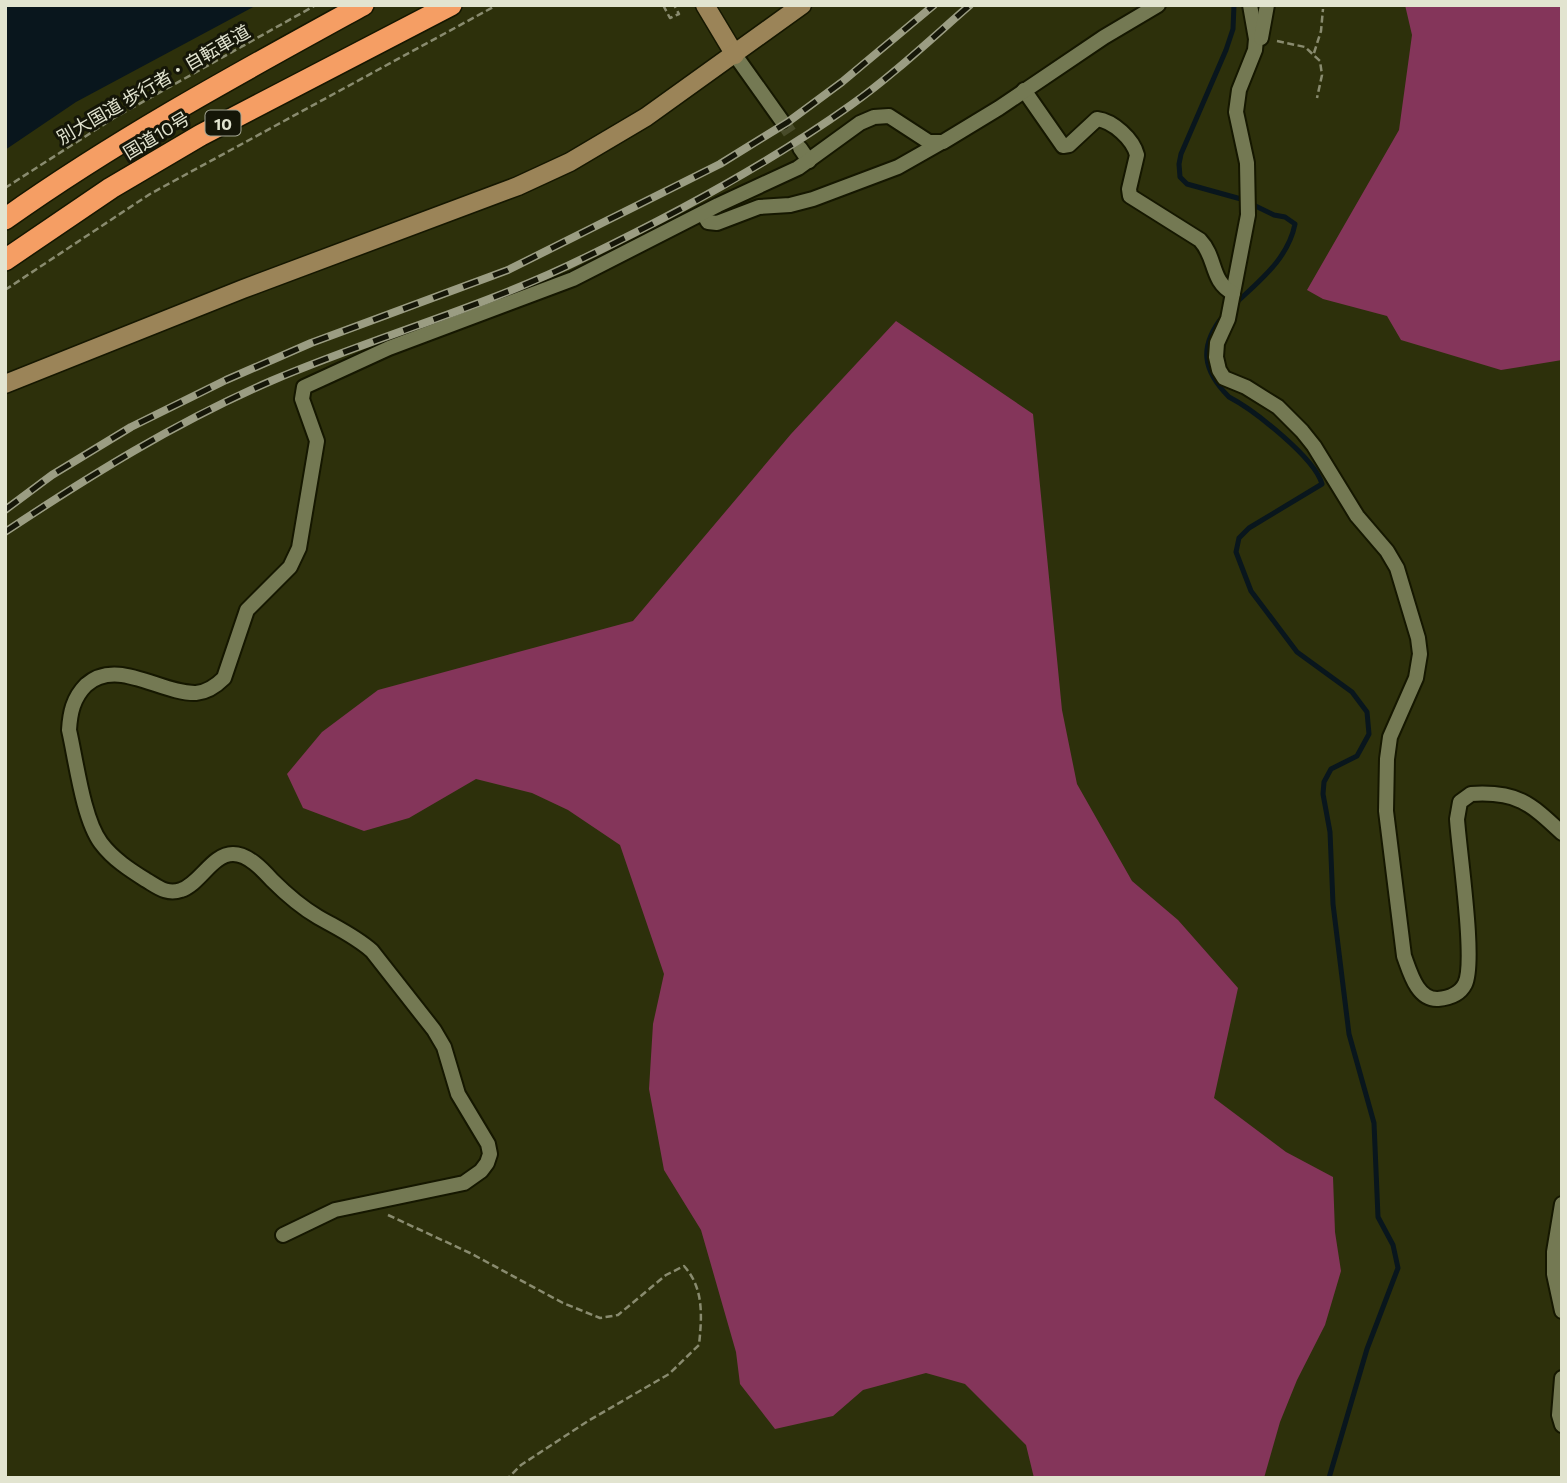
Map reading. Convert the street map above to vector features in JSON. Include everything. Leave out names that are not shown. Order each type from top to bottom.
[{"type":"highway","name":"国道10号","points":[[5,219],[102,153],[363,5]]},
{"type":"highway","name":"国道10号","points":[[5,260],[111,188],[201,135],[451,5]]},
{"type":"street","points":[[705,5],[782,121]]},
{"type":"street","points":[[5,384],[243,289],[536,178],[636,124],[736,55],[802,5]]},
{"type":"street","points":[[703,213],[708,222],[718,223],[751,209],[806,202],[898,167],[943,142],[1158,5]]},
{"type":"street","points":[[1250,5],[1258,44]]},
{"type":"street","points":[[1267,5],[1258,44],[1236,101],[1247,163],[1249,194],[1246,234],[1228,319],[1217,342],[1216,357],[1221,374],[1278,407],[1314,446],[1357,516],[1393,559],[1418,638],[1420,654],[1416,678],[1390,737],[1385,797],[1404,956],[1411,974],[1425,995],[1440,999],[1457,994],[1467,981],[1469,970],[1457,819],[1460,802],[1471,794],[1515,797],[1538,810],[1562,833]]},
{"type":"street","points":[[1024,90],[1063,146],[1069,145],[1097,119],[1104,120],[1129,139],[1137,155],[1129,189],[1130,196],[1200,240],[1210,255],[1219,282],[1233,293]]},
{"type":"street","points":[[283,1234],[335,1210],[464,1183],[487,1163],[490,1154],[488,1144],[458,1094],[444,1047],[372,951],[350,934],[300,905],[251,861],[240,855],[221,858],[188,887],[172,892],[164,891],[135,873],[111,853],[95,833],[89,816],[69,730],[72,706],[83,688],[105,676],[120,675],[197,693],[216,686],[224,678],[247,610],[290,567],[299,548],[317,441],[302,399],[304,387],[389,348],[573,279],[809,162],[860,124],[874,117],[889,116],[929,142],[943,142]]},
{"type":"street","points":[[800,148],[809,162]]},
{"type":"street","points":[[1562,1204],[1554,1252],[1554,1274],[1562,1311]]},
{"type":"street","points":[[1562,1378],[1559,1405],[1562,1425]]},
{"type":"path","name":"別大国道 歩行者・自転車道","points":[[5,188],[114,118],[316,5]]},
{"type":"path","points":[[5,290],[150,194],[497,5]]},
{"type":"path","points":[[663,5],[670,18],[679,14],[674,5]]},
{"type":"path","points":[[1314,53],[1323,9]]},
{"type":"path","points":[[1258,44],[1299,45],[1314,53],[1322,66],[1317,98]]},
{"type":"path","points":[[364,1203],[470,1253],[563,1303],[600,1318],[618,1315],[666,1275],[684,1266],[693,1276],[700,1293],[699,1345],[669,1374],[521,1465],[508,1478]]},
{"type":"shaded area","points":[[5,5],[257,5],[76,102],[5,150]]},
{"type":"shaded area","points":[[1405,5],[1562,5],[1562,360],[1501,370],[1401,340],[1387,316],[1323,299],[1307,290],[1399,130],[1412,35]]},
{"type":"shaded area","points":[[896,321],[1033,414],[1062,710],[1077,784],[1132,881],[1178,920],[1238,988],[1214,1098],[1286,1152],[1333,1177],[1335,1232],[1341,1271],[1325,1325],[1297,1380],[1280,1422],[1264,1478],[1034,1478],[1026,1445],[965,1384],[926,1373],[863,1390],[833,1416],[775,1429],[740,1384],[736,1352],[701,1230],[664,1170],[649,1089],[653,1024],[664,974],[620,845],[568,810],[532,793],[476,779],[409,818],[364,831],[303,808],[287,774],[322,732],[378,690],[633,621],[791,434]]},
{"type":"waterway","points":[[1234,5],[1233,29],[1181,154],[1180,177],[1187,184],[1241,199],[1274,215],[1285,217],[1295,224],[1280,258],[1235,304]]},
{"type":"waterway","points":[[1223,316],[1215,327],[1207,348],[1213,377],[1229,397],[1268,423],[1296,448],[1317,473],[1322,484],[1249,528],[1239,538],[1236,552],[1251,591],[1297,652],[1352,692],[1367,712],[1369,734],[1357,756],[1331,769],[1324,782],[1323,794],[1330,832],[1333,904],[1349,1034],[1374,1123],[1378,1217],[1393,1245],[1398,1268],[1367,1349],[1329,1478]]},
{"type":"tunnel","points":[[782,121],[800,148]]},
{"type":"railway","points":[[5,510],[52,475],[131,427],[226,380],[311,343],[508,270],[720,164],[788,122],[842,82],[934,5]]},
{"type":"railway","points":[[5,532],[135,450],[236,397],[310,365],[548,275],[688,205],[820,127],[897,69],[970,5]]}]
